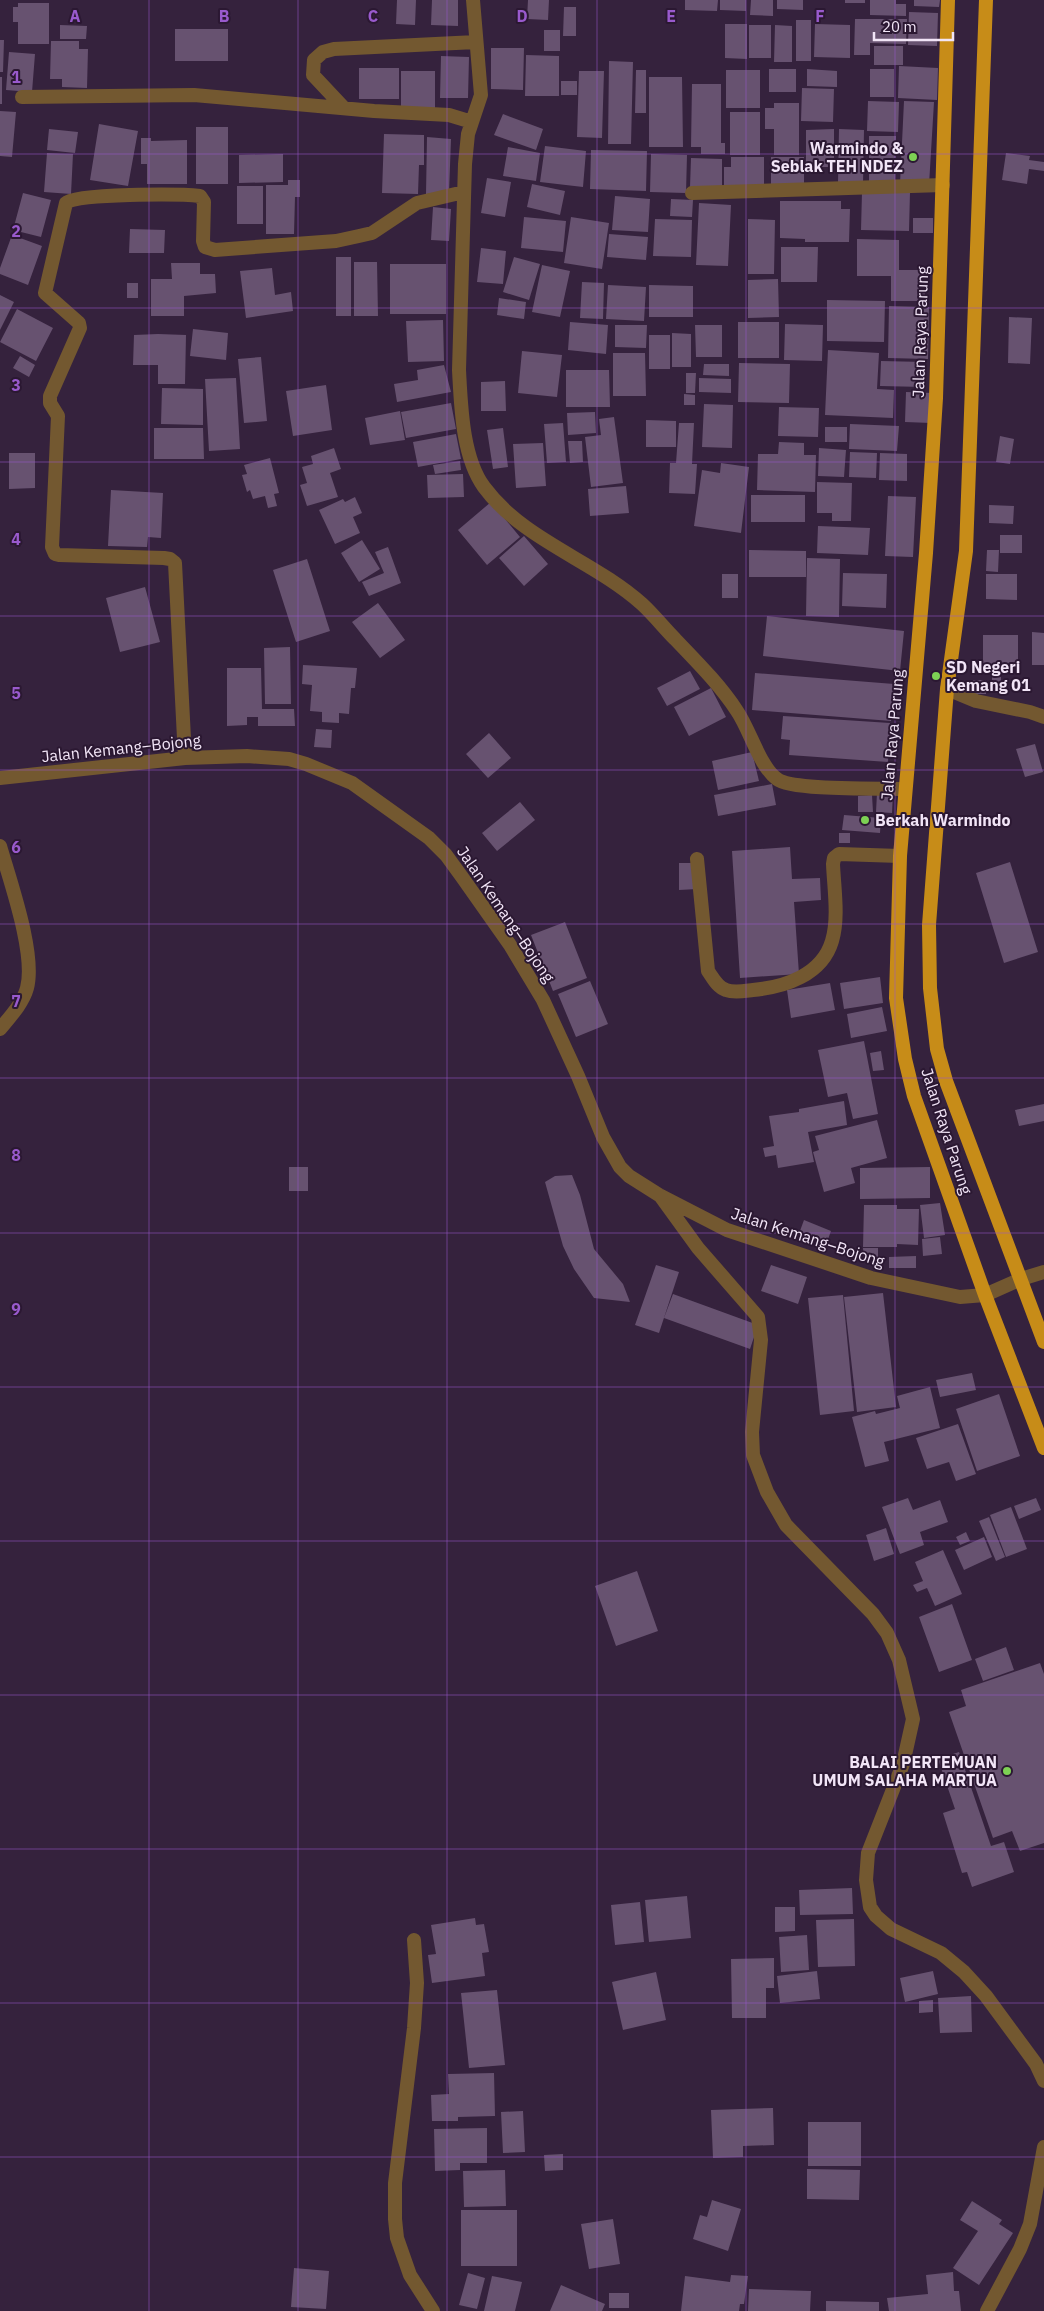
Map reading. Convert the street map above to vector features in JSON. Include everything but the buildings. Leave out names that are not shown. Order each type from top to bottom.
[{"type":"highway","name":"Jalan Raya Parung","points":[[948,0],[936,398],[900,856],[896,998],[905,1059],[914,1096],[985,1295],[1044,1448]]},
{"type":"highway","name":"Jalan Raya Parung","points":[[986,0],[966,551],[947,689],[930,926],[930,988],[937,1049],[946,1081],[1044,1342]]},
{"type":"street","points":[[473,0],[480,94],[468,134],[464,192],[459,370],[460,395],[469,454],[474,471],[484,486],[510,515],[529,530],[641,603],[707,672],[736,710],[749,730],[767,767],[778,780],[798,785],[905,789]]},
{"type":"street","points":[[344,108],[313,75],[314,60],[323,52],[334,49],[476,42]]},
{"type":"street","points":[[22,97],[194,94],[344,108],[449,115],[472,122]]},
{"type":"street","points":[[692,193],[942,185]]},
{"type":"street","points":[[185,758],[175,563],[170,559],[164,558],[59,555],[56,554],[52,547],[58,416],[50,403],[50,396],[80,328],[79,323],[45,293],[66,204],[74,199],[117,196],[200,196],[204,202],[203,241],[205,247],[215,250],[336,241],[372,233],[417,203],[464,192]]},
{"type":"street","points":[[947,689],[976,702],[1030,712],[1044,717]]},
{"type":"street","name":"Jalan Kemang–Bojong","points":[[0,778],[185,758],[246,756],[289,759],[352,783],[429,838],[446,855],[510,944],[543,1000],[612,1154],[629,1176],[659,1195],[727,1230],[758,1242],[871,1278],[939,1294],[960,1297],[985,1295],[1021,1279],[1044,1272]]},
{"type":"street","points":[[0,846],[19,916],[28,960],[29,976],[27,989],[20,1003],[0,1029]]},
{"type":"street","points":[[697,859],[708,971],[714,981],[724,990],[736,992],[772,988],[791,982],[813,970],[824,958],[832,941],[834,858],[839,854],[900,856]]},
{"type":"street","points":[[659,1195],[698,1248],[758,1317],[761,1340],[752,1432],[753,1455],[767,1492],[786,1525],[873,1614],[886,1633],[899,1660],[913,1719],[903,1764],[868,1853],[866,1880],[870,1907],[876,1916],[891,1929],[941,1954],[964,1972],[986,1996],[1031,2056],[1044,2080]]},
{"type":"street","points":[[414,1940],[417,1983],[414,2028],[395,2183],[395,2219],[397,2238],[410,2275],[433,2311]]},
{"type":"street","points":[[987,2311],[1020,2249],[1030,2224],[1044,2147]]},
{"type":"place","name":"Warmindo & Seblak TEH NDEZ","points":[[913,157]]},
{"type":"place","name":"SD Negeri Kemang 01","points":[[936,676]]},
{"type":"place","name":"Berkah Warmindo","points":[[865,820]]},
{"type":"place","name":"BALAI PERTEMUAN UMUM SALAHA MARTUA","points":[[1007,1771]]}]
